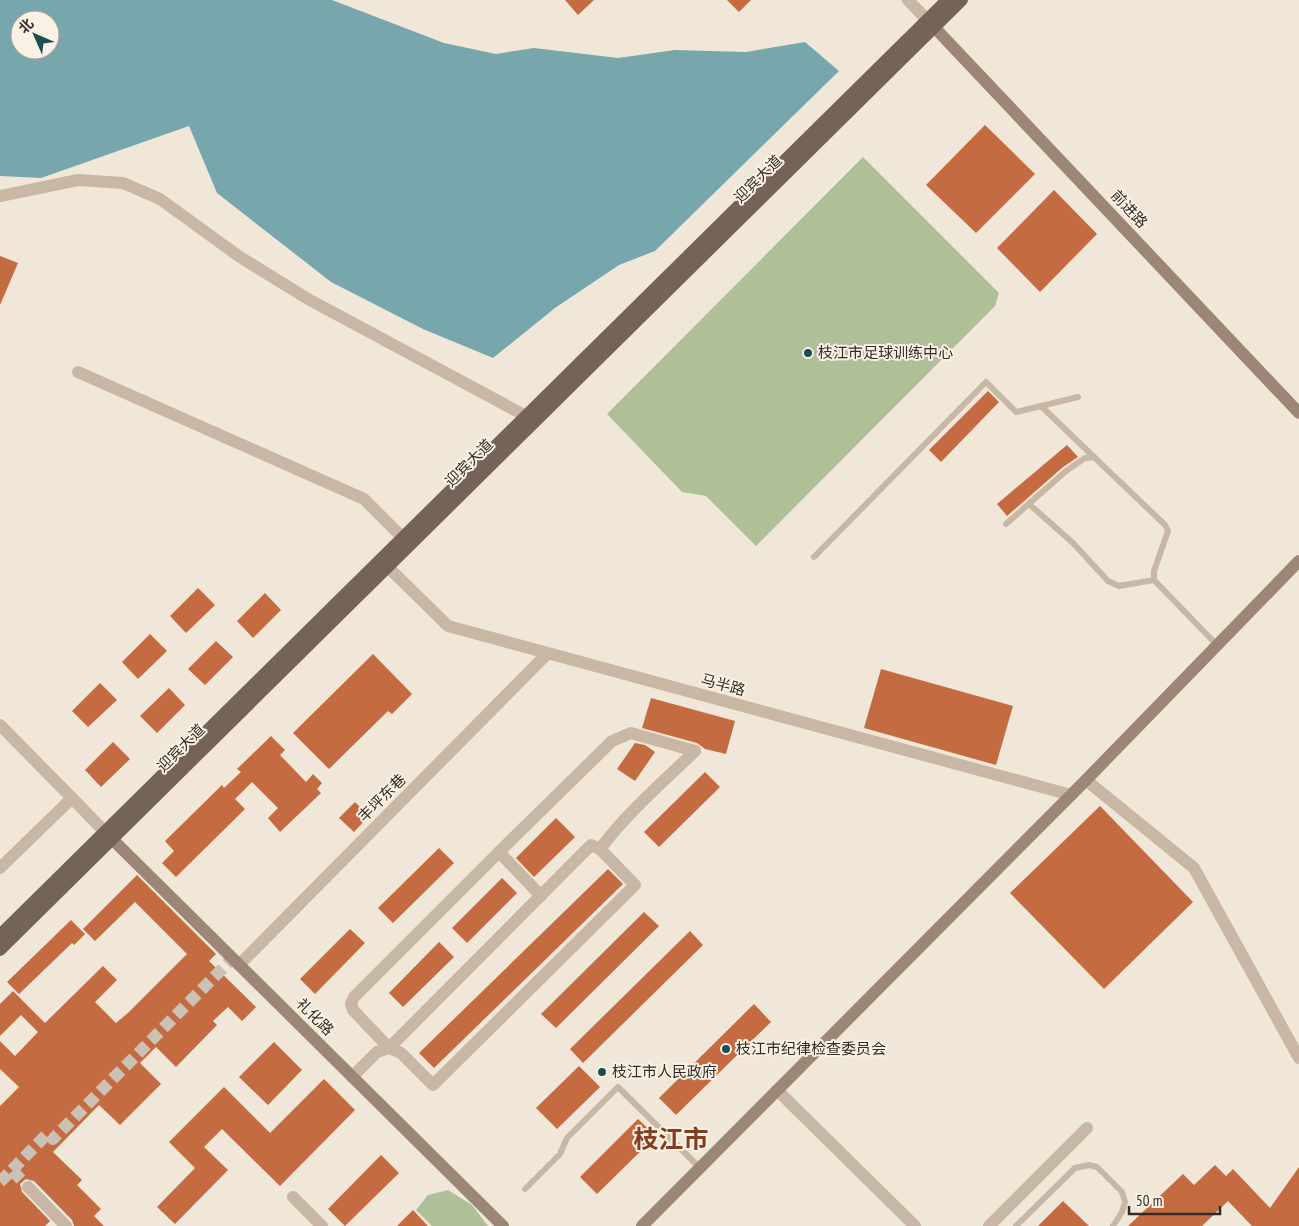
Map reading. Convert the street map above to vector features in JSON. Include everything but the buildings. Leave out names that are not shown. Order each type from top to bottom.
[{"type":"main road","name":"迎宾大道","points":[[0,935],[109,835],[388,567],[931,23],[947,0]]},
{"type":"main road","name":"迎宾大道","points":[[0,950],[109,835],[526,416],[931,23],[962,0]]},
{"type":"street","points":[[908,0],[931,23]]},
{"type":"street","name":"前进路","points":[[931,23],[1299,413]]},
{"type":"street","points":[[0,196],[78,180],[123,183],[160,199],[240,257],[308,299],[526,416]]},
{"type":"street","points":[[78,372],[364,498],[403,538]]},
{"type":"street","points":[[642,1226],[1086,780],[1299,561]]},
{"type":"street","name":"马半路","points":[[388,567],[448,626],[1071,795]]},
{"type":"street","name":"丰坪东巷","points":[[240,965],[547,654]]},
{"type":"street","points":[[0,726],[109,835]]},
{"type":"street","points":[[352,1077],[377,1052],[389,1048],[591,845],[600,849],[636,885],[433,1085],[401,1052],[389,1048],[353,1010],[351,1004],[354,997],[612,741],[631,733],[695,751],[634,810],[600,849]]},
{"type":"street","points":[[1086,780],[1194,868],[1299,1058]]},
{"type":"street","points":[[0,868],[72,798]]},
{"type":"street","name":"礼化路","points":[[109,835],[502,1226]]},
{"type":"street","points":[[499,852],[540,896]]},
{"type":"street","points":[[777,1090],[915,1226]]},
{"type":"street","points":[[989,1226],[1087,1128]]},
{"type":"street","points":[[28,1187],[66,1226]]},
{"type":"street","points":[[293,1198],[322,1226]]},
{"type":"lane","points":[[814,557],[986,382],[1016,412],[1078,397]]},
{"type":"lane","points":[[1041,406],[1165,525],[1168,531],[1154,570],[1154,580],[1217,645]]},
{"type":"lane","points":[[1006,524],[1066,471],[1085,458],[1094,456]]},
{"type":"lane","points":[[1029,504],[1073,543],[1108,581],[1119,586],[1154,580]]},
{"type":"lane","points":[[525,1189],[560,1154],[567,1138],[618,1087],[700,1168]]},
{"type":"lane","points":[[1016,1226],[1075,1168],[1089,1165],[1097,1167],[1122,1192],[1125,1202],[1122,1212],[1113,1226]]},
{"type":"green space","name":"枝江市足球训练中心","points":[[863,157],[999,293],[995,306],[756,546],[706,496],[682,492],[607,414]]},
{"type":"green space","points":[[448,1190],[472,1205],[488,1226],[432,1226],[416,1210],[428,1195]]},
{"type":"water","points":[[0,0],[332,0],[444,43],[496,54],[534,48],[618,58],[675,50],[746,52],[805,42],[839,71],[655,251],[619,265],[555,308],[493,358],[423,329],[331,282],[217,193],[189,126],[41,178],[0,176]]},
{"type":"tunnel","points":[[12,1170],[48,1133],[53,1139],[233,958]]},
{"type":"tunnel","points":[[0,1182],[12,1170],[28,1187]]},
{"type":"place","name":"枝江市足球训练中心","points":[[808,353]]},
{"type":"place","name":"枝江市纪律检查委员会","points":[[726,1049]]},
{"type":"place","name":"枝江市人民政府","points":[[602,1072]]},
{"type":"district","name":"枝江市","points":[[671,1139]]}]
